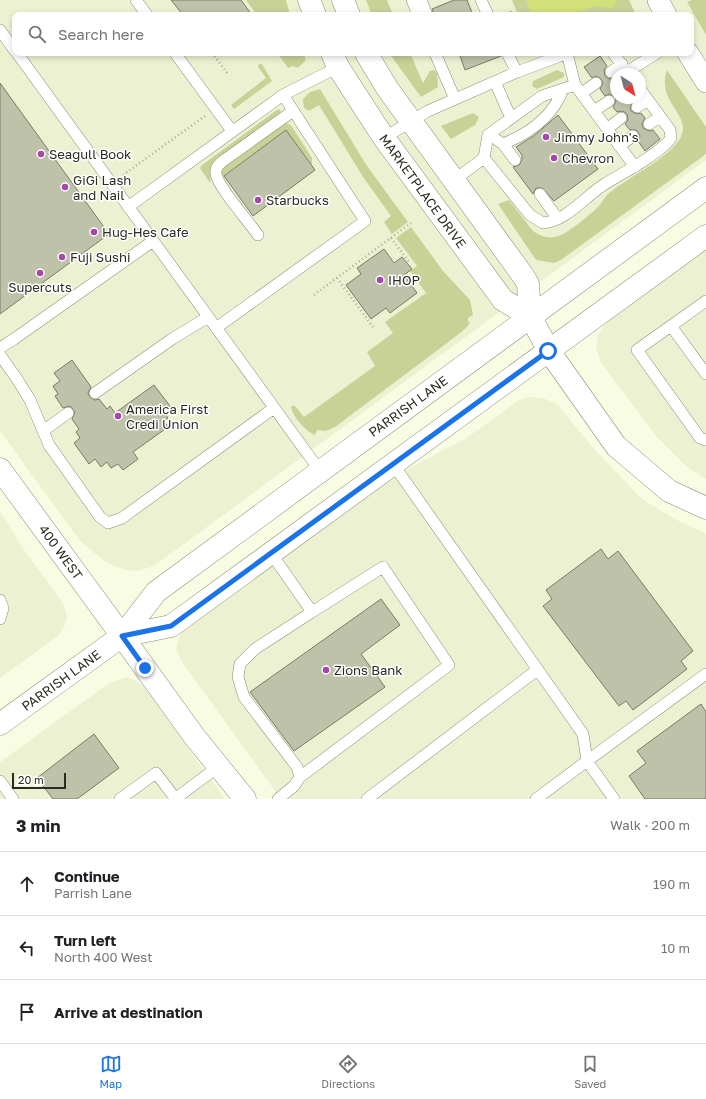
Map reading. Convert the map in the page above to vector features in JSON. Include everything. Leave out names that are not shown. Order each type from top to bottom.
[{"type":"main road","points":[[309,0],[314,12]]},
{"type":"main road","points":[[343,0],[348,12]]},
{"type":"main road","points":[[368,56],[387,88],[528,284],[530,316],[548,351],[616,446],[669,491],[706,508]]},
{"type":"main road","name":"MARKETPLACE DRIVE","points":[[335,60],[384,138],[503,300],[530,316]]},
{"type":"main road","name":"PARRISH LANE","points":[[0,724],[122,636],[156,592],[706,188]]},
{"type":"main road","name":"PARRISH LANE","points":[[122,636],[171,626],[706,236]]},
{"type":"main road","name":"400 WEST","points":[[0,469],[194,736],[219,766]]},
{"type":"main road","points":[[219,766],[245,799]]},
{"type":"street","points":[[690,56],[706,82]]},
{"type":"lane","points":[[136,0],[145,12]]},
{"type":"lane","points":[[412,0],[417,12]]},
{"type":"lane","points":[[421,0],[426,12]]},
{"type":"lane","points":[[481,0],[487,12]]},
{"type":"lane","points":[[0,30],[12,46]]},
{"type":"lane","points":[[19,56],[320,471]]},
{"type":"lane","points":[[177,56],[232,131]]},
{"type":"lane","points":[[438,56],[455,99]]},
{"type":"lane","points":[[508,56],[516,72]]},
{"type":"lane","points":[[384,138],[428,111],[516,72],[559,56]]},
{"type":"lane","points":[[568,56],[578,89],[635,167]]},
{"type":"lane","points":[[615,56],[624,68]]},
{"type":"lane","points":[[630,68],[652,56]]},
{"type":"lane","points":[[128,207],[232,131],[335,60]]},
{"type":"lane","points":[[495,82],[511,118]]},
{"type":"lane","points":[[454,180],[484,158],[488,135],[542,96],[563,89],[578,89],[596,83]]},
{"type":"lane","points":[[503,144],[521,136],[547,117],[559,99],[563,89]]},
{"type":"lane","points":[[216,328],[365,221],[283,95]]},
{"type":"lane","points":[[484,158],[530,215],[543,223],[558,219],[604,185],[635,167],[664,146],[671,138],[670,130],[646,97]]},
{"type":"lane","points":[[637,107],[648,100]]},
{"type":"lane","points":[[594,111],[608,101]]},
{"type":"lane","points":[[258,235],[219,182],[216,170],[218,164],[293,111]]},
{"type":"lane","points":[[649,124],[660,117]]},
{"type":"lane","points":[[607,129],[621,118]]},
{"type":"lane","points":[[488,135],[503,144],[515,160]]},
{"type":"lane","points":[[619,146],[633,136]]},
{"type":"lane","points":[[540,194],[558,219]]},
{"type":"lane","points":[[0,348],[14,340],[153,241]]},
{"type":"lane","points":[[706,301],[637,350],[700,438],[706,440]]},
{"type":"lane","points":[[96,393],[172,339],[208,317]]},
{"type":"lane","points":[[671,326],[706,374]]},
{"type":"lane","points":[[0,355],[30,400],[42,431],[58,459],[100,517],[108,523],[113,523],[122,518],[274,408]]},
{"type":"lane","points":[[42,431],[68,413]]},
{"type":"lane","points":[[393,464],[583,734],[587,761],[614,799]]},
{"type":"lane","points":[[271,553],[312,612]]},
{"type":"lane","points":[[278,799],[294,786],[300,777],[449,665],[383,567],[255,649],[240,664],[238,677],[244,697],[297,767],[300,777]]},
{"type":"lane","points":[[0,600],[3,608],[0,619]]},
{"type":"lane","points":[[367,799],[537,670]]},
{"type":"lane","points":[[536,799],[706,674]]},
{"type":"lane","points":[[120,799],[156,773],[175,799],[219,766]]},
{"type":"lane","points":[[0,781],[13,799]]},
{"type":"path","points":[[214,56],[228,74]]},
{"type":"path","points":[[122,176],[207,114]]},
{"type":"path","points":[[314,295],[412,223]]},
{"type":"path","points":[[391,238],[409,262],[407,263]]},
{"type":"path","points":[[336,278],[373,327]]},
{"type":"shaded area","points":[[0,0],[706,0],[706,160],[158,563],[151,567],[137,571],[126,570],[107,563],[81,542],[0,431]]},
{"type":"shaded area","points":[[246,0],[286,0],[289,12],[255,12]]},
{"type":"shaded area","points":[[366,0],[387,0],[392,12],[371,12]]},
{"type":"shaded area","points":[[512,0],[629,0],[635,12],[517,12]]},
{"type":"shaded area","points":[[526,0],[617,1],[612,8],[594,6],[579,12],[531,12]]},
{"type":"shaded area","points":[[692,0],[706,0],[706,35],[694,12],[687,2]]},
{"type":"shaded area","points":[[279,56],[304,56],[306,60],[298,68],[293,66],[288,68]]},
{"type":"shaded area","points":[[391,56],[411,56],[423,83],[430,71],[434,70],[437,73],[438,87],[421,97]]},
{"type":"shaded area","points":[[259,64],[262,64],[272,81],[234,109],[231,105],[266,78],[258,67]]},
{"type":"shaded area","points":[[557,70],[564,73],[564,77],[537,89],[532,86],[533,81]]},
{"type":"shaded area","points":[[667,70],[706,127],[706,154],[561,260],[554,263],[536,260],[498,204],[509,200],[533,231],[546,237],[559,236],[585,219],[615,188],[660,158],[678,142],[682,134],[683,127],[666,90],[665,81]]},
{"type":"shaded area","points":[[320,89],[367,166],[408,222],[392,234],[384,222],[391,216],[363,177],[319,105],[309,111],[304,108],[303,99],[310,92]]},
{"type":"shaded area","points":[[278,109],[281,111],[279,114],[215,161],[211,171],[210,183],[200,168],[202,165]]},
{"type":"shaded area","points":[[473,113],[479,117],[475,125],[451,139],[441,126]]},
{"type":"shaded area","points":[[285,123],[291,125],[312,158],[312,165],[286,130],[222,177],[220,169]]},
{"type":"shaded area","points":[[411,227],[443,271],[470,300],[473,315],[468,318],[470,323],[451,340],[335,427],[326,431],[317,430],[315,435],[300,423],[291,406],[295,406],[304,417],[375,366],[367,352],[393,333],[385,322],[426,293],[410,271],[417,266],[396,238]]},
{"type":"shaded area","points":[[706,250],[706,479],[687,467],[657,437],[601,363],[596,347],[598,335],[609,320]]},
{"type":"shaded area","points":[[527,397],[543,398],[558,405],[593,448],[642,499],[675,519],[706,534],[706,799],[281,799],[182,662],[176,649],[180,635],[188,626],[394,476],[465,439],[519,400]]},
{"type":"shaded area","points":[[0,511],[22,547],[63,603],[67,616],[65,625],[59,635],[0,678]]},
{"type":"shaded area","points":[[126,677],[135,680],[144,687],[225,799],[0,799],[0,762],[108,684]]},
{"type":"building","points":[[171,0],[241,0],[250,12],[181,12]]},
{"type":"building","points":[[454,0],[467,0],[472,12],[433,12],[432,9]]},
{"type":"building","points":[[460,56],[501,56],[465,70]]},
{"type":"building","name":"Chevron","points":[[600,56],[607,66],[604,70],[605,76],[610,79],[610,94],[605,96],[600,89],[603,83],[601,79],[596,76],[592,78],[584,67]]},
{"type":"building","points":[[0,83],[109,234],[0,314]]},
{"type":"building","name":"Chevron","points":[[614,104],[632,104],[630,107],[631,111],[637,114],[641,113],[645,118],[642,124],[643,128],[649,131],[653,130],[660,139],[645,151],[638,141],[640,136],[638,132],[636,130],[630,130],[625,124],[628,120],[627,114],[623,111],[617,112],[613,107]]},
{"type":"building","name":"Chevron","points":[[558,115],[598,169],[554,201],[542,188],[536,188],[533,194],[513,167],[519,165],[522,160],[522,155],[516,147],[535,135]]},
{"type":"building","points":[[286,130],[315,170],[253,216],[224,176]]},
{"type":"building","name":"IHOP","points":[[384,249],[394,263],[402,257],[412,269],[404,275],[417,293],[390,313],[386,308],[371,319],[346,285],[361,274],[357,268]]},
{"type":"building","name":"America First Credi Union","points":[[72,360],[91,387],[88,393],[90,397],[95,400],[99,399],[107,409],[110,406],[115,413],[154,385],[170,406],[163,411],[168,418],[164,421],[168,427],[133,452],[138,459],[123,470],[118,464],[111,468],[107,462],[101,467],[95,459],[89,464],[74,443],[80,438],[76,432],[79,429],[72,419],[75,412],[70,406],[63,408],[55,396],[58,394],[53,386],[60,381],[54,373]]},
{"type":"building","points":[[601,549],[608,559],[618,551],[693,651],[681,661],[687,669],[633,710],[626,701],[619,706],[543,606],[552,599],[546,590]]},
{"type":"building","name":"Zions Bank","points":[[381,599],[400,625],[361,654],[385,687],[294,751],[250,692]]},
{"type":"building","points":[[701,704],[706,712],[706,799],[645,799],[629,776],[646,763],[637,751]]},
{"type":"building","points":[[94,734],[119,768],[77,799],[53,799],[37,778]]},
{"type":"place","name":"Jimmy John's","points":[[546,137]]},
{"type":"place","name":"Seagull Book","points":[[41,154]]},
{"type":"place","name":"Chevron","points":[[554,158]]},
{"type":"place","name":"GiGi Lash and Nail","points":[[65,187]]},
{"type":"place","name":"Starbucks","points":[[258,200]]},
{"type":"place","name":"Hug-Hes Cafe","points":[[94,232]]},
{"type":"place","name":"Fuji Sushi","points":[[62,257]]},
{"type":"place","name":"Supercuts","points":[[40,273]]},
{"type":"place","name":"IHOP","points":[[380,280]]},
{"type":"place","name":"America First Credi Union","points":[[118,416]]},
{"type":"place","name":"Zions Bank","points":[[326,670]]},
{"type":"route","points":[[145,668],[122,636],[171,626],[548,351]]}]
